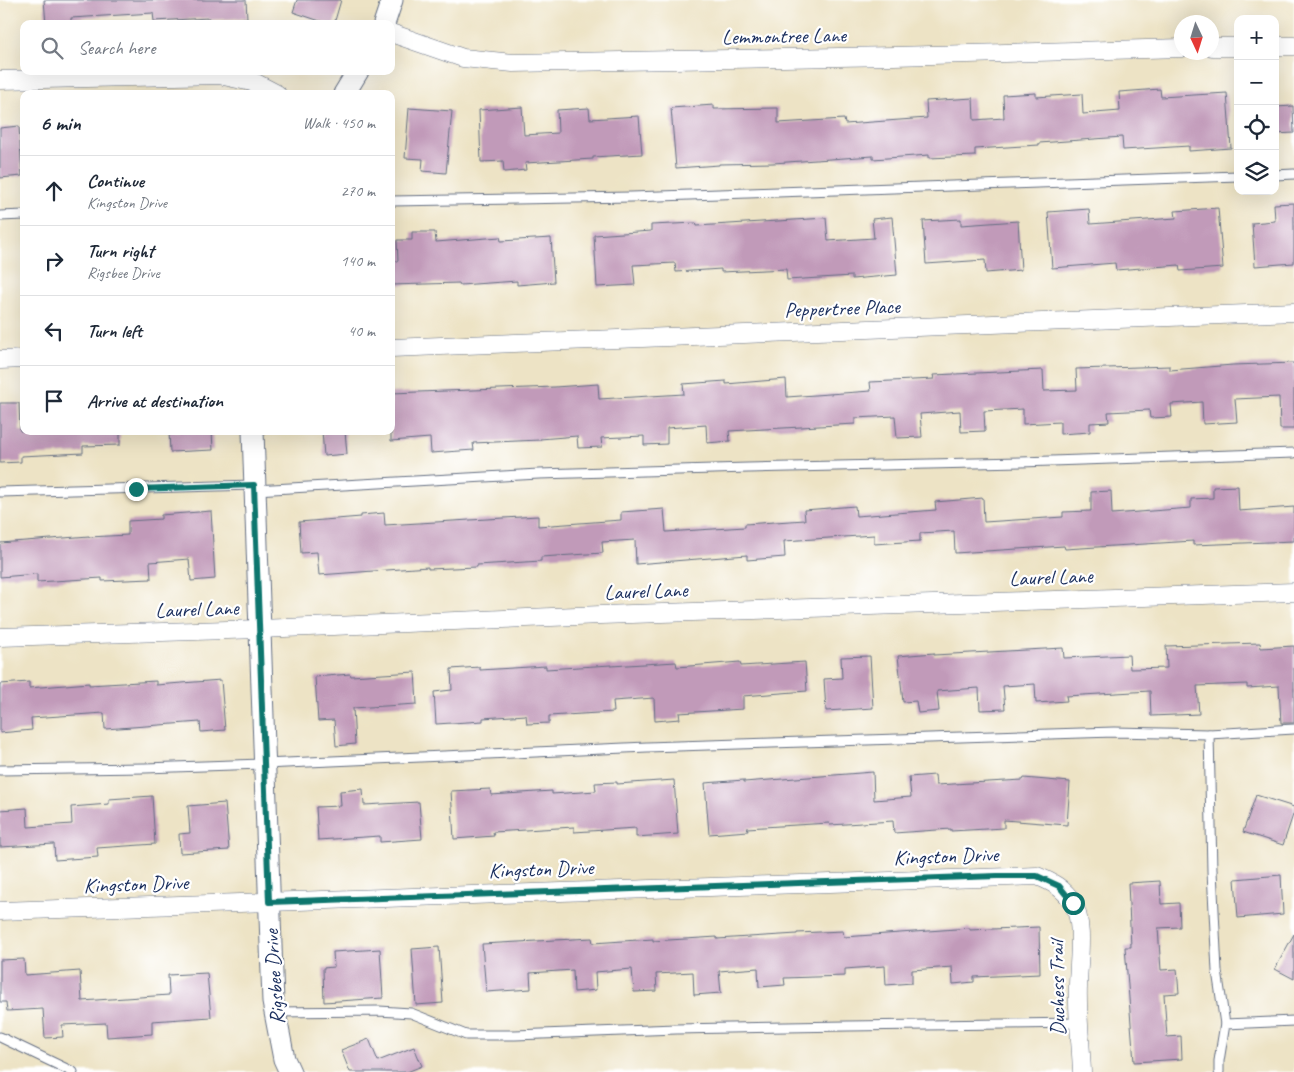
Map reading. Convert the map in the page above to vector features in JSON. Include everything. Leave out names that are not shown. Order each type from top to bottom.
[{"type":"street","points":[[385,20],[392,0]]},
{"type":"street","name":"Lemmontree Lane","points":[[395,35],[463,58],[512,64],[1174,48]]},
{"type":"street","points":[[1279,46],[1294,46]]},
{"type":"street","points":[[1219,47],[1234,47]]},
{"type":"street","points":[[0,80],[219,75],[256,83],[270,90]]},
{"type":"street","points":[[346,90],[356,75]]},
{"type":"street","name":"Peppertree Place","points":[[395,348],[1294,312]]},
{"type":"street","points":[[0,360],[20,359]]},
{"type":"street","name":"Rigsbee Drive","points":[[253,435],[273,1002],[284,1059],[290,1072]]},
{"type":"street","name":"Laurel Lane","points":[[0,637],[1294,592]]},
{"type":"street","name":"Kingston Drive","points":[[0,911],[1037,876],[1059,886],[1073,903]]},
{"type":"street","name":"Duchess Trail","points":[[1073,903],[1078,919],[1079,934],[1078,989],[1082,1072]]},
{"type":"lane","points":[[1279,174],[1294,174]]},
{"type":"lane","points":[[395,201],[631,196],[1234,176]]},
{"type":"lane","points":[[0,216],[20,215]]},
{"type":"lane","points":[[0,492],[255,488],[549,474],[1294,453]]},
{"type":"lane","points":[[0,770],[264,764],[657,747],[1114,732],[1210,734],[1294,729]]},
{"type":"lane","points":[[1210,734],[1212,871],[1216,961],[1225,1024],[1219,1072]]},
{"type":"lane","points":[[274,1012],[379,1011],[411,1013],[466,1035],[1079,1022]]},
{"type":"lane","points":[[1225,1024],[1294,1021]]},
{"type":"lane","points":[[0,1037],[73,1072]]},
{"type":"building","points":[[44,0],[246,0],[247,18],[154,20],[153,13],[71,18],[71,20],[46,20]]},
{"type":"building","points":[[297,0],[341,0],[335,20],[317,20],[293,12]]},
{"type":"building","points":[[1160,89],[1161,97],[1227,93],[1231,148],[1189,151],[1189,146],[1123,150],[1122,137],[975,149],[975,156],[929,158],[929,155],[873,159],[873,156],[676,168],[671,108],[714,105],[714,109],[778,108],[778,123],[844,119],[845,124],[927,118],[926,101],[973,98],[974,120],[1004,118],[1003,95],[1036,93],[1036,97],[1082,94],[1083,114],[1120,111],[1119,92]]},
{"type":"building","points":[[1293,106],[1294,133],[1279,134],[1279,107]]},
{"type":"building","points":[[522,107],[524,135],[558,133],[557,110],[589,108],[590,119],[639,116],[642,154],[525,163],[526,170],[504,172],[503,161],[481,162],[479,110]]},
{"type":"building","points":[[409,108],[452,111],[446,173],[422,171],[423,159],[405,158]]},
{"type":"building","points":[[19,126],[20,176],[0,178],[0,128]]},
{"type":"building","points":[[1294,203],[1294,263],[1255,266],[1252,223],[1275,221],[1274,204]]},
{"type":"building","points":[[1218,208],[1223,268],[1180,271],[1179,265],[1116,270],[1115,263],[1052,268],[1048,212],[1089,209],[1090,224],[1176,218],[1175,211]]},
{"type":"building","points":[[892,217],[897,275],[852,279],[852,276],[787,280],[786,269],[721,272],[721,269],[676,272],[675,263],[633,265],[635,285],[597,287],[594,235],[651,231],[651,225],[696,223],[697,226],[826,218],[828,241],[874,238],[872,219]]},
{"type":"building","points":[[961,219],[961,225],[1018,221],[1021,270],[986,273],[985,260],[926,264],[923,221]]},
{"type":"building","points":[[412,232],[435,232],[436,242],[500,237],[501,241],[551,238],[554,282],[517,285],[517,281],[460,285],[459,283],[395,285],[395,261],[398,261],[397,240],[412,240]]},
{"type":"building","points":[[1294,363],[1294,429],[1280,429],[1279,397],[1235,399],[1237,422],[1203,424],[1202,402],[1171,404],[1172,417],[1150,418],[1149,410],[1108,412],[1109,422],[1090,423],[1090,432],[1060,434],[1060,422],[1023,424],[1023,409],[984,411],[985,431],[961,432],[960,411],[920,414],[922,437],[897,438],[895,416],[855,418],[855,424],[729,431],[730,441],[707,443],[706,425],[667,428],[667,444],[644,445],[644,436],[601,438],[602,447],[578,448],[577,436],[540,440],[473,443],[474,450],[431,453],[430,438],[391,441],[391,435],[395,435],[395,393],[598,384],[599,399],[684,394],[683,384],[726,381],[726,384],[786,379],[787,397],[871,391],[870,382],[934,379],[933,375],[1043,370],[1044,391],[1077,390],[1076,369],[1170,366],[1170,370]]},
{"type":"building","points":[[0,403],[19,403],[20,435],[120,435],[120,445],[83,446],[83,453],[21,456],[21,462],[0,463]]},
{"type":"building","points":[[169,435],[212,435],[213,450],[170,452]]},
{"type":"building","points":[[322,435],[345,435],[347,454],[324,456]]},
{"type":"building","points":[[1238,486],[1239,511],[1294,507],[1294,541],[1193,545],[1193,541],[1065,549],[1064,546],[955,553],[954,531],[920,533],[920,541],[874,544],[874,535],[784,541],[785,557],[747,560],[747,555],[636,564],[635,540],[602,542],[603,553],[541,557],[541,561],[477,565],[477,567],[428,569],[428,567],[319,575],[317,552],[301,553],[299,522],[361,517],[361,515],[384,513],[385,525],[538,516],[538,526],[621,520],[621,512],[664,509],[666,532],[745,527],[745,524],[805,520],[804,510],[855,506],[856,516],[936,510],[935,502],[983,498],[984,522],[1063,517],[1063,512],[1091,511],[1091,492],[1111,491],[1112,514],[1191,508],[1191,499],[1213,498],[1213,487]]},
{"type":"building","points":[[211,511],[215,579],[191,581],[189,559],[150,562],[151,579],[102,581],[102,578],[37,582],[37,574],[0,577],[0,543],[128,535],[128,521],[161,519],[161,515]]},
{"type":"building","points":[[1260,643],[1261,648],[1294,646],[1294,723],[1281,723],[1279,686],[1247,688],[1247,684],[1197,686],[1199,714],[1151,716],[1150,691],[1066,696],[1067,701],[1036,703],[1035,684],[1003,686],[1005,709],[980,710],[979,688],[937,691],[939,711],[918,713],[916,701],[903,702],[898,656],[1063,648],[1064,658],[1129,655],[1130,669],[1167,668],[1166,646]]},
{"type":"building","points":[[870,656],[873,708],[826,711],[824,679],[842,678],[841,657]]},
{"type":"building","points":[[676,662],[677,667],[740,662],[741,666],[805,662],[807,691],[743,696],[743,709],[679,713],[680,719],[655,721],[654,698],[613,701],[614,712],[549,716],[549,723],[527,724],[526,715],[483,718],[483,721],[436,724],[434,692],[452,690],[451,669],[480,667],[480,670],[546,666],[546,669]]},
{"type":"building","points":[[415,672],[417,704],[353,708],[355,744],[336,746],[334,720],[318,721],[315,677]]},
{"type":"building","points":[[221,680],[225,730],[201,732],[200,722],[105,729],[104,713],[31,718],[32,730],[0,733],[0,684],[29,682],[29,688],[89,683],[89,685],[156,681],[156,685]]},
{"type":"building","points":[[873,772],[874,800],[911,797],[909,777],[935,775],[936,785],[1023,780],[1024,778],[1070,782],[1067,825],[1004,820],[1004,828],[894,833],[893,821],[747,828],[748,831],[709,834],[705,783],[744,780],[744,782]]},
{"type":"building","points":[[674,780],[678,834],[636,837],[636,828],[574,832],[574,827],[493,832],[494,836],[454,839],[451,791],[490,789],[491,795],[552,791],[552,794],[596,791],[595,783],[617,782],[617,784]]},
{"type":"building","points":[[363,789],[364,805],[419,802],[422,839],[380,842],[380,836],[318,840],[316,807],[341,806],[340,791]]},
{"type":"building","points":[[1256,795],[1294,807],[1283,845],[1243,832]]},
{"type":"building","points":[[152,796],[155,844],[97,848],[98,857],[55,860],[54,844],[0,847],[0,810],[27,808],[28,827],[72,824],[71,807],[109,804],[109,799]]},
{"type":"building","points":[[225,803],[229,850],[180,853],[179,834],[190,833],[188,806]]},
{"type":"building","points":[[1281,875],[1283,914],[1238,918],[1235,879]]},
{"type":"building","points":[[1160,881],[1161,904],[1179,903],[1180,927],[1158,928],[1161,970],[1177,969],[1179,993],[1164,994],[1167,1037],[1181,1036],[1182,1059],[1134,1062],[1125,947],[1131,947],[1128,883]]},
{"type":"building","points":[[1039,927],[1040,974],[974,977],[974,982],[953,984],[952,967],[912,970],[912,983],[886,985],[885,966],[845,969],[845,976],[784,978],[785,985],[759,987],[758,968],[719,971],[721,993],[694,995],[693,972],[656,974],[657,991],[634,992],[632,969],[595,972],[596,990],[574,992],[573,970],[530,973],[531,989],[486,992],[482,944],[592,938],[593,943],[653,939],[653,941],[717,937],[717,939],[843,931],[844,937],[970,928],[970,930]]},
{"type":"building","points":[[1294,934],[1294,979],[1275,969]]},
{"type":"building","points":[[439,947],[443,1003],[416,1005],[412,949]]},
{"type":"building","points":[[380,949],[383,998],[324,1002],[323,968],[334,967],[333,952]]},
{"type":"building","points":[[24,959],[25,975],[80,971],[82,1001],[169,995],[168,975],[207,973],[211,1017],[152,1021],[152,1034],[107,1037],[106,1023],[62,1025],[63,1037],[45,1038],[43,1009],[7,1011],[6,1002],[0,1002],[0,960]]},
{"type":"building","points":[[369,1039],[378,1061],[414,1047],[422,1066],[407,1072],[350,1072],[341,1050]]},
{"type":"route","points":[[136,489],[254,485],[269,902],[1037,876],[1059,886],[1073,903]]}]
